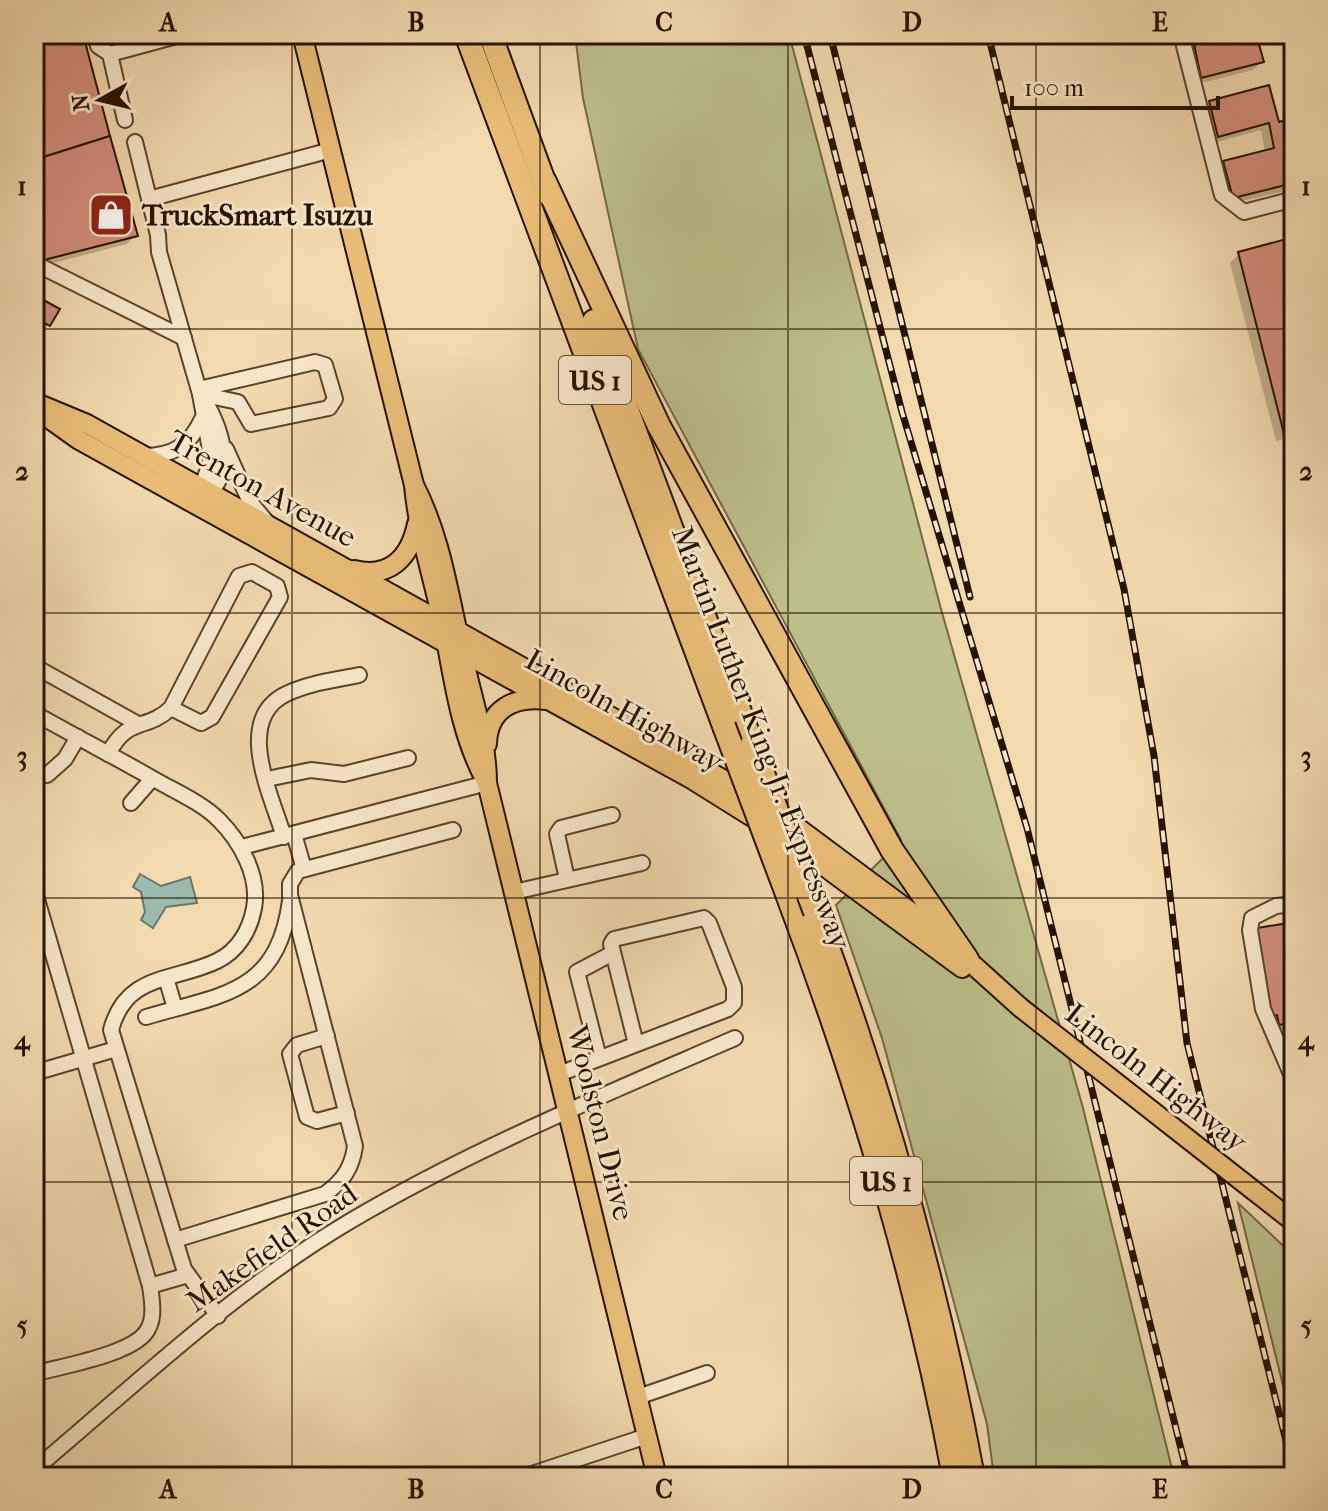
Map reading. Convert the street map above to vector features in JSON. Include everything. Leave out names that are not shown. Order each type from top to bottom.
[{"type":"highway","name":"Martin Luther King Jr. Expressway","points":[[466,34],[842,1042],[887,1187],[918,1304],[954,1477]]},
{"type":"highway","name":"Martin Luther King Jr. Expressway","points":[[490,34],[860,1036],[906,1181],[950,1358],[973,1477]]},
{"type":"highway","points":[[545,182],[666,440],[892,850],[967,959]]},
{"type":"main road","points":[[302,34],[414,485],[417,521],[442,621],[452,636]]},
{"type":"main road","points":[[34,405],[79,440],[202,495],[452,636]]},
{"type":"main road","name":"Trenton Avenue","points":[[34,405],[87,424],[144,456],[202,495],[272,527],[442,621]]},
{"type":"main road","points":[[414,485],[431,518],[452,636]]},
{"type":"main road","points":[[346,568],[372,572],[394,566],[410,549],[417,521]]},
{"type":"main road","name":"Lincoln Highway","points":[[452,636],[702,765],[777,812],[863,873],[1021,1008],[1294,1222]]},
{"type":"main road","name":"Lincoln Highway","points":[[452,636],[462,652],[693,780],[778,833],[920,940],[1021,1008]]},
{"type":"main road","name":"Woolston Drive","points":[[452,636],[473,758],[487,783]]},
{"type":"main road","name":"Woolston Drive","points":[[462,652],[487,754],[487,783],[657,1477]]},
{"type":"main road","points":[[487,754],[489,725],[503,708],[524,699],[550,701]]},
{"type":"street","points":[[95,34],[98,46],[110,54],[125,120]]},
{"type":"street","points":[[110,54],[184,34]]},
{"type":"street","points":[[1181,34],[1222,195],[1244,212],[1294,199]]},
{"type":"street","points":[[1291,34],[1294,47]]},
{"type":"street","points":[[135,142],[159,252],[200,391],[214,416],[250,502],[272,527]]},
{"type":"street","points":[[149,199],[331,150]]},
{"type":"street","points":[[34,263],[184,338]]},
{"type":"street","points":[[315,362],[325,365],[335,399],[329,408],[251,424],[238,402],[200,391],[315,362]]},
{"type":"street","points":[[200,391],[202,419],[211,457],[202,495]]},
{"type":"street","points":[[144,456],[162,455],[181,447],[195,434],[202,419]]},
{"type":"street","points":[[202,495],[223,467],[219,432]]},
{"type":"street","points":[[108,754],[122,732],[162,717],[171,708],[239,576],[252,572],[277,586],[280,597],[212,717],[201,723],[171,708]]},
{"type":"street","points":[[34,666],[138,724]]},
{"type":"street","points":[[304,869],[267,779],[258,741],[259,728],[272,704],[296,690],[359,675]]},
{"type":"street","points":[[36,719],[78,737],[203,807],[242,847],[255,901],[246,934],[235,950],[217,961],[128,995],[116,1011],[111,1030],[188,1275],[218,1316]]},
{"type":"street","points":[[47,775],[65,759],[78,737]]},
{"type":"street","points":[[267,779],[301,770],[344,774],[408,758]]},
{"type":"street","points":[[131,803],[139,798],[152,779]]},
{"type":"street","points":[[242,847],[487,783]]},
{"type":"street","points":[[567,879],[557,834],[561,828],[612,815]]},
{"type":"street","points":[[146,1017],[238,989],[259,975],[278,947],[294,876],[304,869],[453,830]]},
{"type":"street","points":[[514,892],[642,863]]},
{"type":"street","points":[[34,889],[150,1286],[150,1325],[132,1346],[34,1374]]},
{"type":"street","points":[[175,1240],[325,1194],[336,1186],[353,1161],[355,1146],[290,895]]},
{"type":"street","points":[[1294,904],[1276,906],[1252,918],[1250,930],[1263,1009],[1294,1081]]},
{"type":"street","points":[[559,1074],[728,1009],[734,1003],[734,987],[709,923],[704,918],[614,939],[613,953],[636,1044]]},
{"type":"street","points":[[599,1058],[577,972],[613,953]]},
{"type":"street","points":[[166,978],[175,1008]]},
{"type":"street","points":[[327,1036],[297,1045],[290,1054],[307,1117],[317,1121],[347,1113]]},
{"type":"street","name":"Makefield Road","points":[[34,1470],[218,1316],[347,1223],[568,1110],[735,1038]]},
{"type":"street","points":[[34,1073],[116,1049]]},
{"type":"street","points":[[150,1286],[188,1275]]},
{"type":"street","points":[[638,1397],[707,1373]]},
{"type":"street","points":[[532,1474],[647,1436]]},
{"type":"green space","points":[[575,34],[789,34],[941,609],[1083,1108],[1174,1477],[994,1477],[987,1424],[882,1038],[836,905],[901,840],[638,349],[583,98]]},
{"type":"green space","points":[[1238,1203],[1294,1256],[1294,1430]]},
{"type":"shaded area","points":[[140,874],[161,886],[190,877],[197,903],[166,907],[153,928],[141,920],[145,912],[141,892],[133,887]]},
{"type":"building","points":[[34,34],[83,34],[110,136],[34,160]]},
{"type":"building","points":[[1192,34],[1256,34],[1264,62],[1201,78]]},
{"type":"building","points":[[1269,85],[1279,122],[1294,117],[1294,146],[1287,148],[1294,183],[1233,198],[1223,161],[1274,148],[1269,123],[1218,137],[1209,101]]},
{"type":"building","points":[[110,136],[138,236],[40,261],[34,242],[34,160]]},
{"type":"building","points":[[1294,237],[1294,431],[1284,434],[1238,252]]},
{"type":"building","points":[[34,295],[60,309],[50,326],[34,317]]},
{"type":"building","points":[[1294,922],[1294,1022],[1279,1025],[1277,1015],[1272,1017],[1257,928]]},
{"type":"railway","points":[[804,34],[902,412],[1027,828],[1188,1477]]},
{"type":"railway","points":[[830,34],[970,597]]},
{"type":"railway","points":[[988,34],[1124,589],[1154,756],[1187,1043],[1294,1473]]},
{"type":"place","name":"TruckSmart Isuzu","points":[[111,215]]}]
